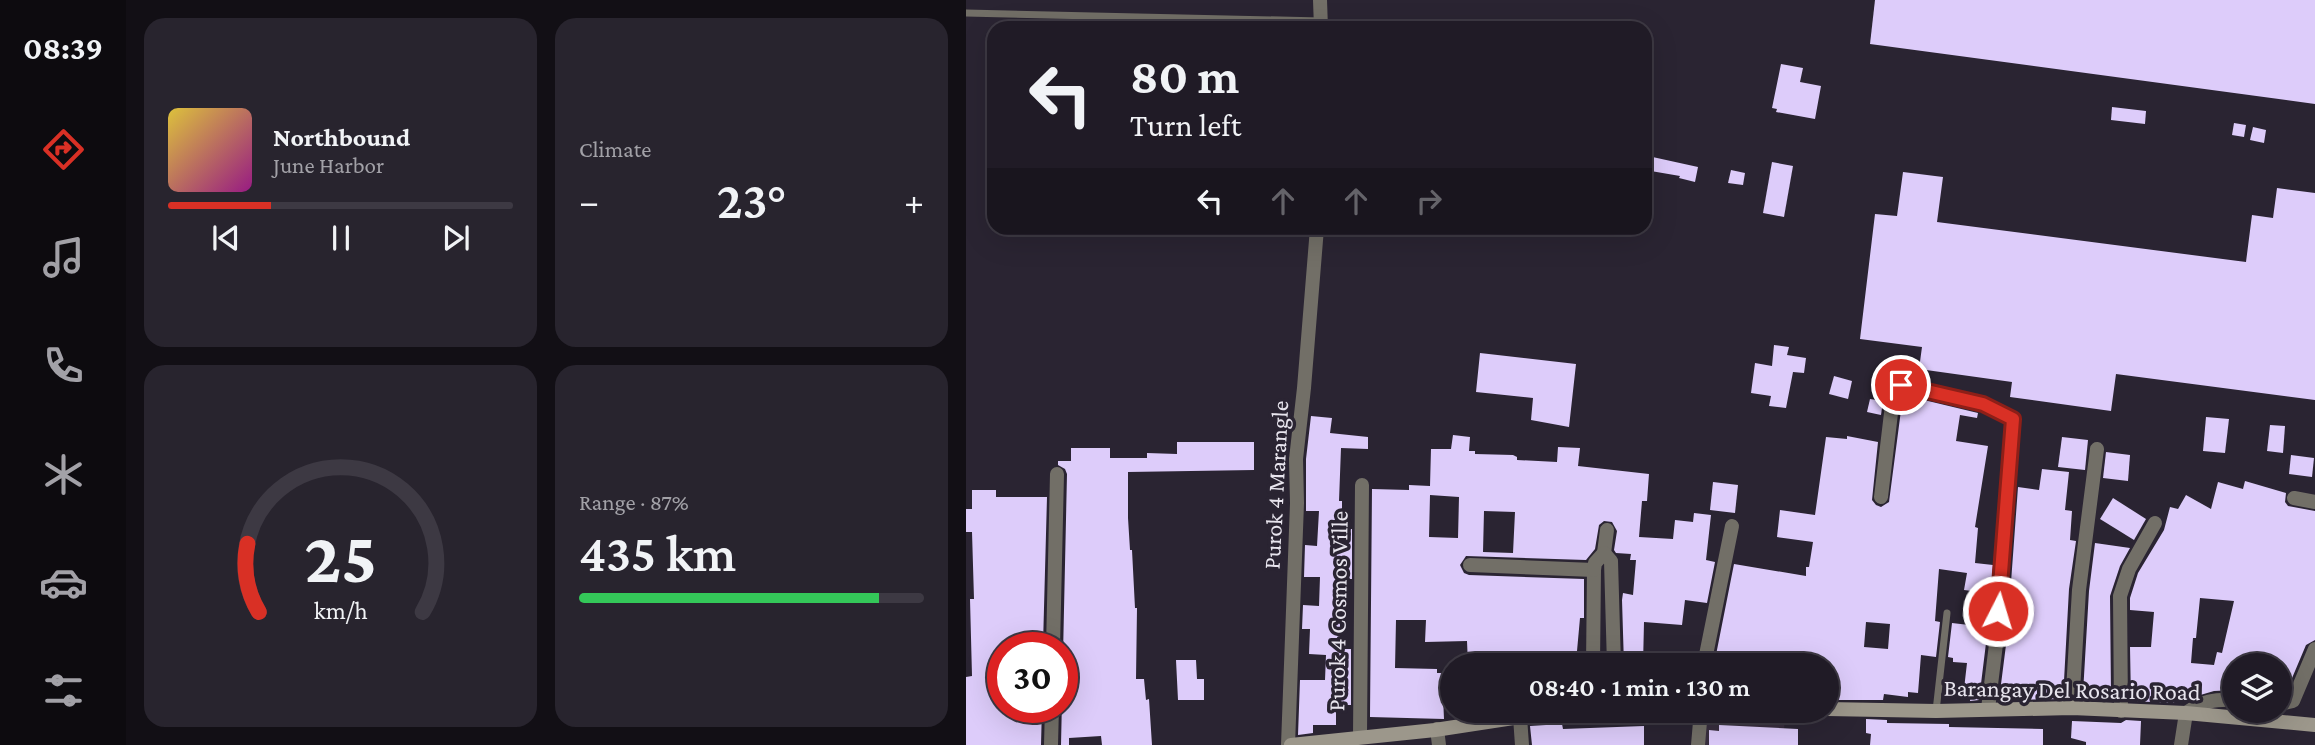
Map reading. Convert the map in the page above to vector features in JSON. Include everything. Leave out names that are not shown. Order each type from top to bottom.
[{"type":"main road","name":"Barangay Del Rosario Road","points":[[1839,709],[1936,711],[2072,708],[2186,713],[2313,725]]},
{"type":"main road","points":[[1289,745],[1478,723]]},
{"type":"street","points":[[1320,0],[1321,21]]},
{"type":"street","name":"Purok 4 Marangle","points":[[1289,745],[1296,459],[1306,376],[1316,235]]},
{"type":"street","points":[[1881,497],[1896,386],[1983,404],[2013,419],[1997,636],[1988,709]]},
{"type":"street","points":[[2072,708],[2079,590],[2097,449]]},
{"type":"street","points":[[1053,632],[1057,474]]},
{"type":"street","name":"Purok 4 Cosmos Ville","points":[[1360,737],[1362,485]]},
{"type":"street","points":[[2294,498],[2315,502]]},
{"type":"street","points":[[2120,711],[2120,596],[2129,569],[2155,523]]},
{"type":"street","points":[[1706,653],[1732,526]]},
{"type":"street","points":[[1593,653],[1594,563],[1604,553],[1606,530]]},
{"type":"street","points":[[1604,553],[1612,566],[1614,653]]},
{"type":"street","points":[[1470,565],[1594,569]]},
{"type":"street","points":[[2292,701],[2315,649]]},
{"type":"street","points":[[2181,745],[2186,713],[2202,703],[2222,699]]},
{"type":"street","points":[[1051,745],[1052,723]]},
{"type":"street","points":[[1520,723],[1522,745]]},
{"type":"street","points":[[1698,745],[1700,723]]},
{"type":"street","points":[[1437,729],[1439,745]]},
{"type":"lane","points":[[966,12],[1212,21]]},
{"type":"lane","points":[[1936,711],[1947,613]]},
{"type":"shaded area","points":[[1704,723],[1785,723],[1783,745],[1702,745]]},
{"type":"building","points":[[1875,0],[2315,0],[2315,104],[1870,44]]},
{"type":"building","points":[[1781,64],[1803,68],[1800,82],[1821,86],[1815,119],[1776,112],[1777,109],[1772,108]]},
{"type":"building","points":[[2112,107],[2146,111],[2145,124],[2111,120]]},
{"type":"building","points":[[2234,123],[2246,125],[2244,137],[2232,135]]},
{"type":"building","points":[[2253,127],[2266,130],[2264,143],[2250,140]]},
{"type":"building","points":[[1652,157],[1698,167],[1695,182],[1679,178],[1680,176],[1652,171]]},
{"type":"building","points":[[1772,162],[1793,166],[1784,217],[1763,213]]},
{"type":"building","points":[[1731,170],[1745,173],[1743,185],[1728,183]]},
{"type":"building","points":[[1903,172],[1943,177],[1937,222],[2246,262],[2252,215],[2273,218],[2277,188],[2315,193],[2315,400],[2116,374],[2111,411],[2010,397],[2012,382],[1919,369],[1922,347],[1860,339],[1875,214],[1897,216]]},
{"type":"building","points":[[1774,345],[1789,347],[1787,355],[1806,358],[1804,373],[1793,372],[1786,408],[1769,406],[1771,396],[1751,393],[1755,363],[1772,366]]},
{"type":"building","points":[[1480,353],[1576,364],[1569,427],[1531,420],[1533,398],[1476,392]]},
{"type":"building","points":[[1834,376],[1852,381],[1848,399],[1829,394]]},
{"type":"building","points":[[1903,395],[1978,413],[1977,418],[1960,415],[1956,441],[1988,446],[1975,527],[1978,528],[1975,563],[1993,565],[1979,700],[1970,701],[1971,690],[1964,689],[1967,663],[1953,662],[1953,658],[1948,657],[1952,623],[1969,625],[1972,591],[1964,590],[1967,573],[1939,569],[1935,621],[1940,622],[1936,657],[1921,655],[1918,693],[1908,692],[1908,697],[1884,694],[1883,700],[1839,700],[1839,653],[1716,653],[1734,564],[1806,576],[1813,542],[1777,537],[1780,510],[1815,515],[1826,437],[1847,439],[1847,436],[1878,442],[1872,500],[1881,507],[1889,502]],"holes":[[[1866,622],[1890,624],[1888,649],[1864,647]]]},
{"type":"building","points":[[1870,399],[1883,401],[1881,415],[1867,412]]},
{"type":"building","points":[[1311,416],[1332,418],[1330,433],[1368,437],[1368,449],[1341,448],[1339,501],[1342,501],[1342,514],[1345,514],[1344,529],[1352,529],[1352,579],[1340,579],[1340,649],[1351,649],[1351,705],[1336,705],[1336,725],[1313,725],[1313,733],[1298,735],[1300,680],[1325,680],[1326,655],[1309,654],[1310,629],[1302,629],[1303,605],[1319,606],[1320,577],[1304,577],[1305,545],[1317,546],[1319,511],[1306,511],[1306,459]]},
{"type":"building","points":[[2206,417],[2229,419],[2225,453],[2203,451]]},
{"type":"building","points":[[2270,425],[2285,426],[2283,453],[2267,451]]},
{"type":"building","points":[[1453,435],[1470,437],[1469,451],[1475,451],[1475,454],[1513,455],[1517,460],[1557,462],[1558,447],[1580,448],[1578,466],[1649,474],[1647,501],[1642,501],[1639,537],[1673,539],[1675,520],[1693,522],[1694,513],[1711,515],[1706,560],[1715,562],[1707,603],[1685,600],[1682,625],[1644,622],[1643,653],[1624,653],[1622,600],[1623,593],[1633,595],[1636,560],[1630,560],[1631,554],[1616,553],[1614,550],[1617,531],[1612,522],[1604,521],[1599,525],[1595,549],[1586,560],[1466,556],[1460,565],[1464,573],[1469,575],[1584,579],[1584,618],[1580,618],[1577,651],[1584,653],[1468,653],[1467,641],[1425,642],[1426,620],[1396,620],[1395,668],[1437,669],[1437,673],[1440,673],[1440,719],[1370,717],[1372,489],[1409,490],[1409,485],[1430,486],[1431,449],[1451,449]],"holes":[[[1430,495],[1459,497],[1458,538],[1429,537]],[[1484,511],[1515,512],[1513,553],[1483,552]]]},
{"type":"building","points":[[2062,437],[2088,440],[2085,470],[2058,467]]},
{"type":"building","points":[[1177,442],[1254,442],[1254,470],[1128,472],[1130,550],[1137,608],[1136,679],[1144,679],[1146,700],[1149,699],[1152,745],[1102,745],[1101,736],[1069,738],[1069,745],[1061,745],[1061,723],[1078,723],[1078,632],[1064,632],[1067,474],[1065,469],[1058,465],[1058,461],[1071,461],[1071,448],[1110,448],[1110,458],[1147,458],[1147,453],[1177,454]]},
{"type":"building","points":[[2106,452],[2130,455],[2128,481],[2103,478]]},
{"type":"building","points":[[2291,455],[2314,458],[2312,477],[2289,474]]},
{"type":"building","points":[[2042,469],[2069,472],[2065,510],[2072,511],[2070,540],[2076,541],[2069,589],[2063,699],[1999,700],[2007,637],[2018,487],[2039,490]]},
{"type":"building","points":[[2245,481],[2286,493],[2285,502],[2288,506],[2315,511],[2315,640],[2306,645],[2292,678],[2292,653],[2222,653],[2222,691],[2197,696],[2175,693],[2174,703],[2131,701],[2130,647],[2151,647],[2154,612],[2130,610],[2130,598],[2138,573],[2164,530],[2170,507],[2178,509],[2186,495],[2211,509],[2218,482],[2243,489]],"holes":[[[2200,598],[2234,601],[2222,653],[2217,652],[2214,665],[2191,663]]]},
{"type":"building","points":[[1713,482],[1738,485],[1735,513],[1710,510]]},
{"type":"building","points":[[972,490],[996,490],[996,497],[1047,497],[1043,632],[987,632],[987,723],[1042,723],[1041,745],[966,745],[966,677],[972,676],[970,599],[974,599],[972,532],[966,532],[966,509],[972,509]]},
{"type":"building","points":[[2113,498],[2146,519],[2134,540],[2100,519]]},
{"type":"building","points":[[2095,543],[2130,548],[2120,566],[2110,596],[2111,694],[2083,693],[2089,591]]},
{"type":"building","points":[[1176,660],[1196,660],[1197,679],[1204,679],[1204,700],[1178,700]]},
{"type":"building","points":[[1866,719],[1887,720],[1887,723],[1949,724],[1949,727],[2043,729],[2043,745],[1870,745],[1871,734],[1866,733]]},
{"type":"building","points":[[2126,720],[2141,721],[2140,745],[2086,745],[2086,742],[2071,738],[2072,721],[2121,723]]},
{"type":"building","points":[[1562,724],[1563,729],[1644,726],[1644,745],[1532,745],[1530,726]]},
{"type":"building","points":[[1719,725],[1798,729],[1798,745],[1709,745],[1709,730],[1719,731]]},
{"type":"route","points":[[1901,385],[1983,404],[2013,419],[1998,611]]}]
